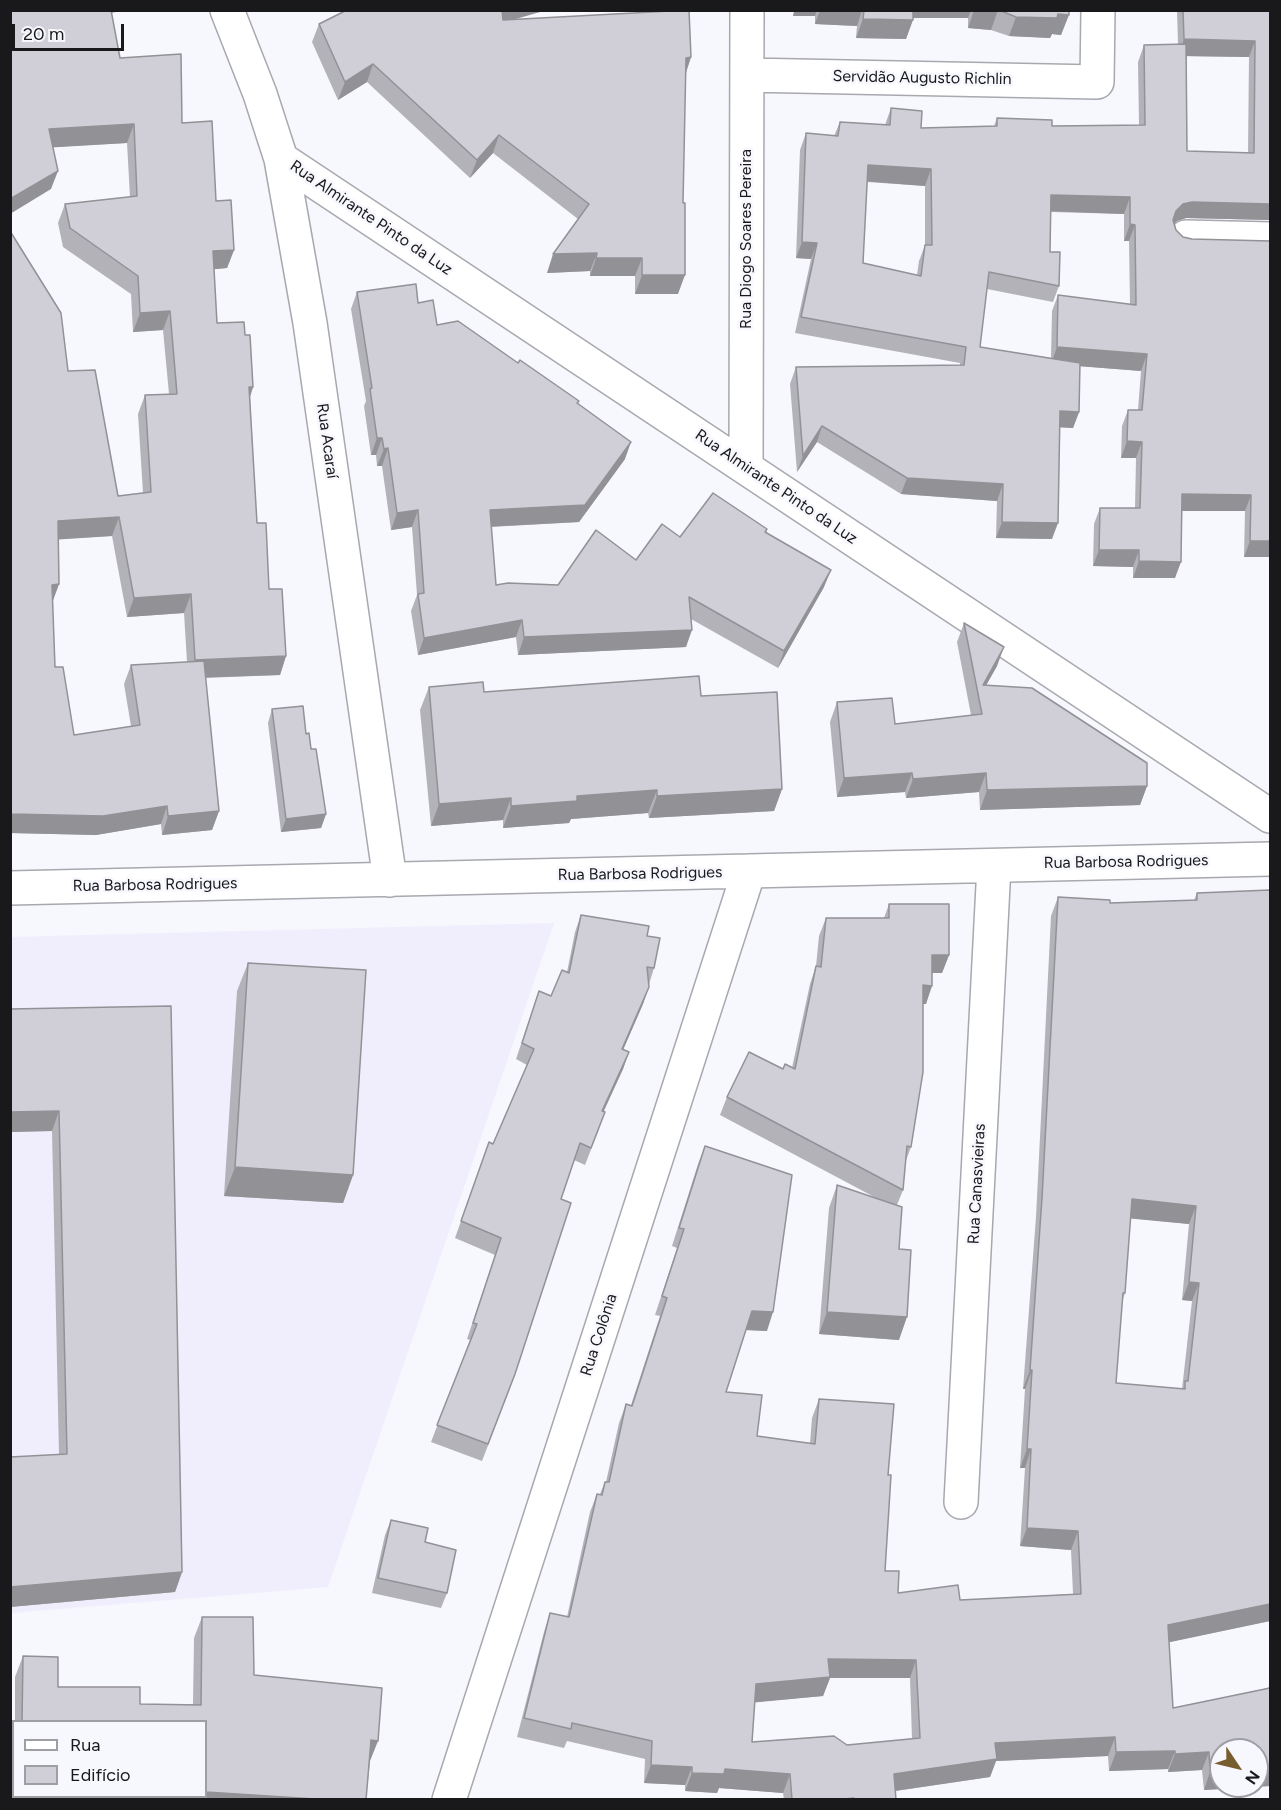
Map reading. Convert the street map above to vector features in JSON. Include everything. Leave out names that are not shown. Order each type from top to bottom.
[{"type":"street","name":"Rua Acaraí","points":[[227,10],[260,94],[281,159],[310,323],[390,880]]},
{"type":"street","name":"Rua Diogo Soares Pereira","points":[[746,467],[747,10]]},
{"type":"street","name":"Servidão Augusto Richlin","points":[[747,75],[1097,82],[1098,10]]},
{"type":"street","name":"Rua Almirante Pinto da Luz","points":[[281,159],[1270,816]]},
{"type":"street","points":[[1186,237],[1270,239]]},
{"type":"street","name":"Rua Barbosa Rodrigues","points":[[10,888],[1270,859]]},
{"type":"street","name":"Rua Canasvieiras","points":[[961,1502],[993,866]]},
{"type":"street","name":"Rua Colônia","points":[[449,1800],[749,871]]},
{"type":"shaded area","points":[[554,923],[328,1587],[11,1613],[10,937]]},
{"type":"building","points":[[10,10],[111,10],[120,58],[181,54],[182,123],[212,121],[216,201],[231,200],[234,250],[213,251],[217,323],[244,322],[245,335],[250,335],[253,387],[249,387],[257,523],[266,523],[269,589],[282,589],[286,656],[195,660],[191,594],[134,598],[119,517],[58,521],[59,584],[52,585],[55,667],[63,667],[74,735],[140,725],[131,665],[204,661],[219,811],[168,816],[167,806],[103,816],[10,814],[10,231],[61,313],[68,371],[95,370],[118,496],[151,492],[145,395],[177,394],[170,311],[140,313],[138,276],[70,228],[65,204],[137,196],[134,124],[49,129],[58,171],[10,199]]},
{"type":"building","points":[[347,10],[502,10],[503,20],[689,10],[691,57],[686,58],[683,203],[685,203],[685,275],[642,275],[642,258],[596,258],[597,253],[553,254],[589,204],[499,135],[477,160],[373,64],[345,82],[319,24]]},
{"type":"building","points":[[864,10],[913,10],[913,20],[863,19]]},
{"type":"building","points":[[999,10],[1069,10],[1069,15],[1058,14],[1057,18],[1016,17]]},
{"type":"building","points":[[1183,10],[1270,10],[1270,204],[1192,202],[1183,204],[1176,211],[1173,220],[1176,230],[1183,237],[1192,239],[1270,241],[1270,541],[1250,541],[1251,495],[1182,494],[1181,562],[1139,561],[1139,550],[1099,550],[1100,508],[1140,508],[1142,442],[1127,441],[1128,410],[1142,410],[1147,354],[1057,347],[1058,295],[1136,305],[1135,225],[1130,224],[1130,197],[1051,195],[1050,252],[1060,252],[1059,286],[989,272],[980,347],[1080,363],[1079,412],[1060,411],[1058,523],[1002,522],[1003,484],[907,478],[822,426],[803,456],[796,367],[964,365],[966,347],[801,317],[817,243],[802,242],[806,133],[838,136],[840,122],[890,125],[891,108],[922,111],[921,128],[997,126],[997,118],[1052,120],[1052,126],[1145,125],[1144,45],[1186,44],[1187,151],[1254,153],[1255,41],[1184,39]],"holes":[[[868,165],[931,169],[932,245],[925,245],[921,276],[863,263]]]},
{"type":"building","points":[[416,284],[418,303],[433,300],[437,325],[458,321],[518,363],[520,360],[579,401],[577,403],[631,442],[585,505],[490,510],[496,585],[508,583],[558,585],[596,530],[636,560],[662,524],[680,537],[713,493],[767,529],[765,532],[831,570],[784,651],[689,597],[692,630],[524,637],[522,620],[424,638],[418,594],[424,593],[418,510],[397,513],[388,448],[384,449],[382,438],[377,438],[370,389],[372,388],[357,292]]},
{"type":"building","points":[[964,623],[1004,647],[983,685],[1032,688],[1147,763],[1147,786],[987,790],[986,773],[913,779],[912,773],[844,778],[837,702],[892,698],[895,724],[982,714]]},
{"type":"building","points":[[699,676],[701,696],[777,692],[782,789],[657,796],[657,790],[577,796],[577,801],[511,806],[511,798],[439,804],[429,687],[483,682],[484,692]]},
{"type":"building","points":[[303,706],[306,734],[309,733],[311,749],[316,749],[326,814],[286,819],[272,709]]},
{"type":"building","points":[[1270,890],[1270,1604],[1168,1625],[1173,1708],[1270,1688],[1270,1768],[1269,1738],[1209,1738],[1209,1752],[1175,1754],[1175,1751],[1116,1752],[1115,1737],[995,1743],[997,1759],[894,1774],[896,1800],[854,1800],[854,1798],[792,1800],[790,1774],[725,1769],[724,1774],[692,1773],[692,1767],[651,1765],[652,1741],[572,1723],[571,1729],[524,1718],[550,1613],[569,1617],[597,1494],[602,1495],[605,1482],[609,1482],[626,1404],[632,1406],[667,1298],[662,1296],[684,1229],[679,1228],[705,1146],[792,1175],[773,1312],[752,1311],[726,1392],[762,1395],[757,1436],[815,1444],[819,1399],[894,1404],[888,1475],[891,1475],[885,1571],[899,1571],[898,1593],[958,1585],[960,1600],[1081,1594],[1078,1531],[1027,1528],[1031,1449],[1027,1449],[1032,1370],[1030,1370],[1042,1198],[1058,897],[1110,900],[1110,903],[1197,900],[1197,893]],"holes":[[[1132,1199],[1196,1206],[1189,1282],[1199,1283],[1188,1381],[1185,1381],[1185,1389],[1116,1383]],[[828,1659],[916,1660],[920,1738],[847,1745],[834,1736],[752,1742],[756,1684],[830,1677]]]},
{"type":"building","points":[[889,904],[949,904],[949,955],[932,955],[932,986],[923,985],[923,1072],[911,1147],[907,1146],[903,1190],[727,1097],[749,1052],[783,1069],[785,1064],[795,1069],[816,966],[821,967],[826,918],[889,918]]},
{"type":"building","points":[[581,915],[649,926],[647,936],[660,938],[654,968],[647,967],[649,987],[622,1049],[629,1052],[602,1111],[605,1112],[591,1148],[580,1143],[561,1199],[571,1203],[515,1374],[488,1444],[437,1425],[477,1324],[473,1323],[501,1238],[461,1221],[489,1142],[493,1144],[534,1049],[522,1043],[539,991],[551,996],[562,970],[569,973]]},
{"type":"building","points":[[248,963],[366,970],[353,1175],[235,1167]]},
{"type":"building","points":[[171,1006],[182,1572],[10,1587],[10,1457],[67,1454],[59,1111],[10,1112],[10,1009]]},
{"type":"building","points":[[837,1185],[902,1207],[899,1249],[911,1250],[907,1317],[827,1312]]},
{"type":"building","points":[[391,1520],[428,1528],[425,1542],[456,1550],[447,1593],[378,1578]]},
{"type":"building","points":[[202,1617],[253,1617],[254,1675],[382,1688],[378,1741],[371,1740],[366,1800],[207,1792],[207,1720],[22,1720],[23,1656],[58,1657],[58,1687],[140,1687],[140,1704],[201,1705]]},
{"type":"building","points":[[10,1750],[12,1750],[12,1793],[10,1793]]},
{"type":"building","points":[[22,1798],[201,1798],[22,1800]]}]
